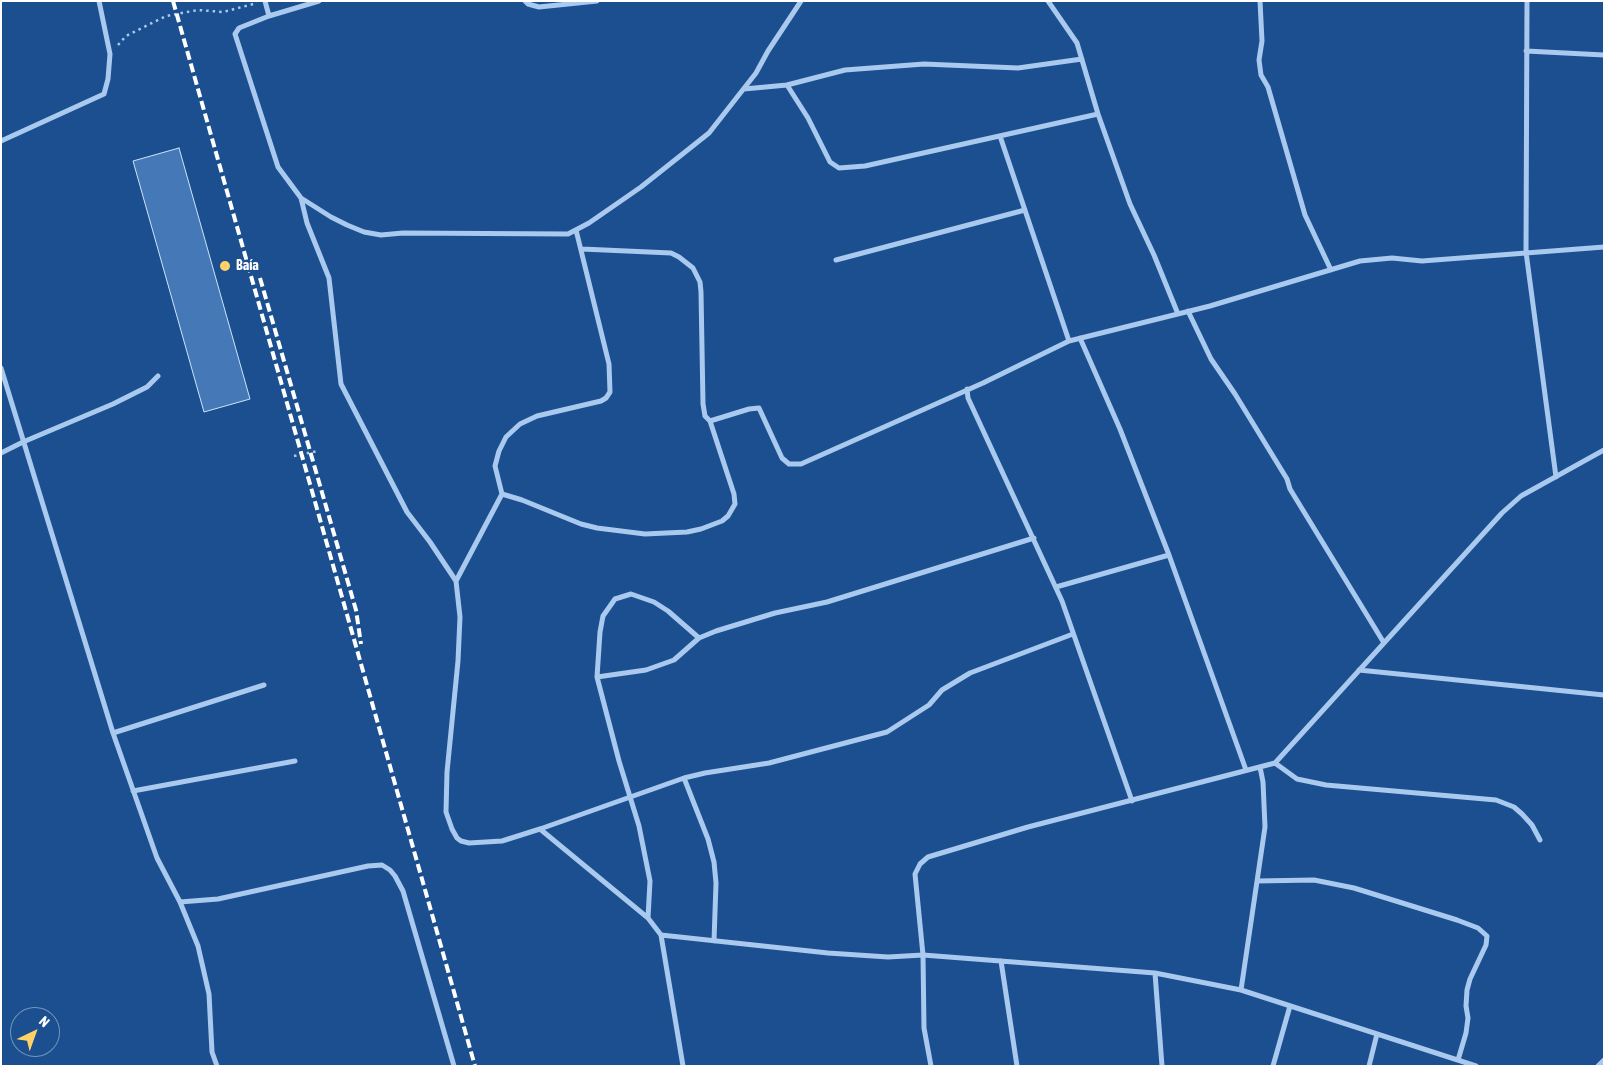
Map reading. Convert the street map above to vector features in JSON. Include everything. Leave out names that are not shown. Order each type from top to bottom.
[{"type":"street","points":[[1,141],[104,94],[108,79],[110,54],[99,1]]},
{"type":"street","points":[[264,1],[268,16]]},
{"type":"street","points":[[319,1],[268,16],[239,28],[235,34],[278,167],[301,198],[347,225],[364,232],[381,235],[403,233],[568,234],[590,223],[641,187],[709,133],[756,73],[801,1]]},
{"type":"street","points":[[525,1],[528,4],[539,7],[597,1]]},
{"type":"street","points":[[1048,1],[1077,43],[1098,114],[1130,204],[1154,255],[1178,314]]},
{"type":"street","points":[[1260,1],[1262,41],[1259,60],[1261,75],[1268,87],[1305,215],[1332,270]]},
{"type":"street","points":[[1527,1],[1526,252],[1556,477]]},
{"type":"street","points":[[1526,51],[1604,55]]},
{"type":"street","points":[[744,89],[787,85],[845,70],[924,64],[1018,68],[1082,59]]},
{"type":"street","points":[[787,85],[808,118],[830,162],[839,168],[865,166],[1098,114]]},
{"type":"street","points":[[1000,136],[1069,341]]},
{"type":"street","points":[[301,198],[307,223],[329,278],[341,384],[407,512],[456,581],[460,617],[458,661],[447,772],[446,812],[457,838],[470,843],[502,841],[540,830],[684,778],[769,763],[887,732],[929,705],[942,690],[970,673],[1073,634]]},
{"type":"street","points":[[836,260],[1025,210]]},
{"type":"street","points":[[456,581],[502,494],[495,466],[499,451],[506,437],[520,424],[537,416],[601,401],[610,392],[609,364],[576,230]]},
{"type":"street","points":[[710,421],[749,408],[759,408],[782,458],[789,464],[801,464],[1069,341],[1178,314],[1376,258],[1422,261],[1604,247]]},
{"type":"street","points":[[502,494],[581,524],[645,534],[687,532],[701,529],[728,516],[735,504],[734,494],[710,421],[705,416],[703,404],[701,292],[700,282],[693,268],[679,257],[671,254],[582,249]]},
{"type":"street","points":[[1188,311],[1211,360],[1235,394],[1284,474],[1290,484],[1290,489],[1384,644]]},
{"type":"street","points":[[1080,338],[1120,429],[1246,770]]},
{"type":"street","points":[[1,368],[113,733],[133,792],[157,858],[180,902],[198,946],[209,994],[212,1052],[216,1066]]},
{"type":"street","points":[[1,454],[23,442],[113,404],[147,387],[158,376]]},
{"type":"street","points":[[966,389],[968,398],[1056,587],[1132,801]]},
{"type":"street","points":[[931,1066],[924,1028],[923,955],[915,874],[920,864],[928,856],[1275,763],[1502,513],[1521,496],[1604,450]]},
{"type":"street","points":[[597,676],[646,670],[674,660],[699,638],[716,631],[775,613],[827,602],[1034,538]]},
{"type":"street","points":[[1056,587],[1168,555]]},
{"type":"street","points":[[648,918],[650,880],[639,826],[597,676],[603,616],[615,599],[630,594],[654,602],[668,611],[699,638]]},
{"type":"street","points":[[1359,670],[1604,695]]},
{"type":"street","points":[[113,733],[264,686]]},
{"type":"street","points":[[133,792],[295,762]]},
{"type":"street","points":[[1275,763],[1297,779],[1326,785],[1496,800],[1514,807],[1522,814],[1532,825],[1540,840]]},
{"type":"street","points":[[1241,990],[1265,827],[1263,782],[1260,767]]},
{"type":"street","points":[[684,778],[708,839],[714,862],[716,883],[714,941]]},
{"type":"street","points":[[540,830],[648,918],[661,935],[683,1066]]},
{"type":"street","points":[[180,902],[218,899],[368,866],[382,865],[395,876],[403,891],[454,1066]]},
{"type":"street","points":[[1257,881],[1314,880],[1354,888],[1457,920],[1478,928],[1487,936],[1486,945],[1470,979],[1467,990],[1466,1006],[1468,1018],[1466,1033],[1458,1060]]},
{"type":"street","points":[[661,935],[865,956],[923,955],[1156,973],[1241,990],[1476,1066]]},
{"type":"street","points":[[1001,960],[1017,1066]]},
{"type":"street","points":[[1156,973],[1162,1066]]},
{"type":"street","points":[[1273,1066],[1290,1006]]},
{"type":"street","points":[[1369,1066],[1377,1034]]},
{"type":"street","points":[[1598,1066],[1604,1060]]},
{"type":"path","points":[[110,54],[126,36],[166,16],[198,10],[223,12],[264,1]]},
{"type":"path","points":[[294,456],[318,451]]},
{"type":"building","points":[[179,148],[250,399],[204,412],[133,161]]},
{"type":"railway","points":[[173,1],[475,1066]]},
{"type":"railway","points":[[260,278],[356,610],[361,644]]},
{"type":"place","name":"Baía","points":[[225,266]]}]
